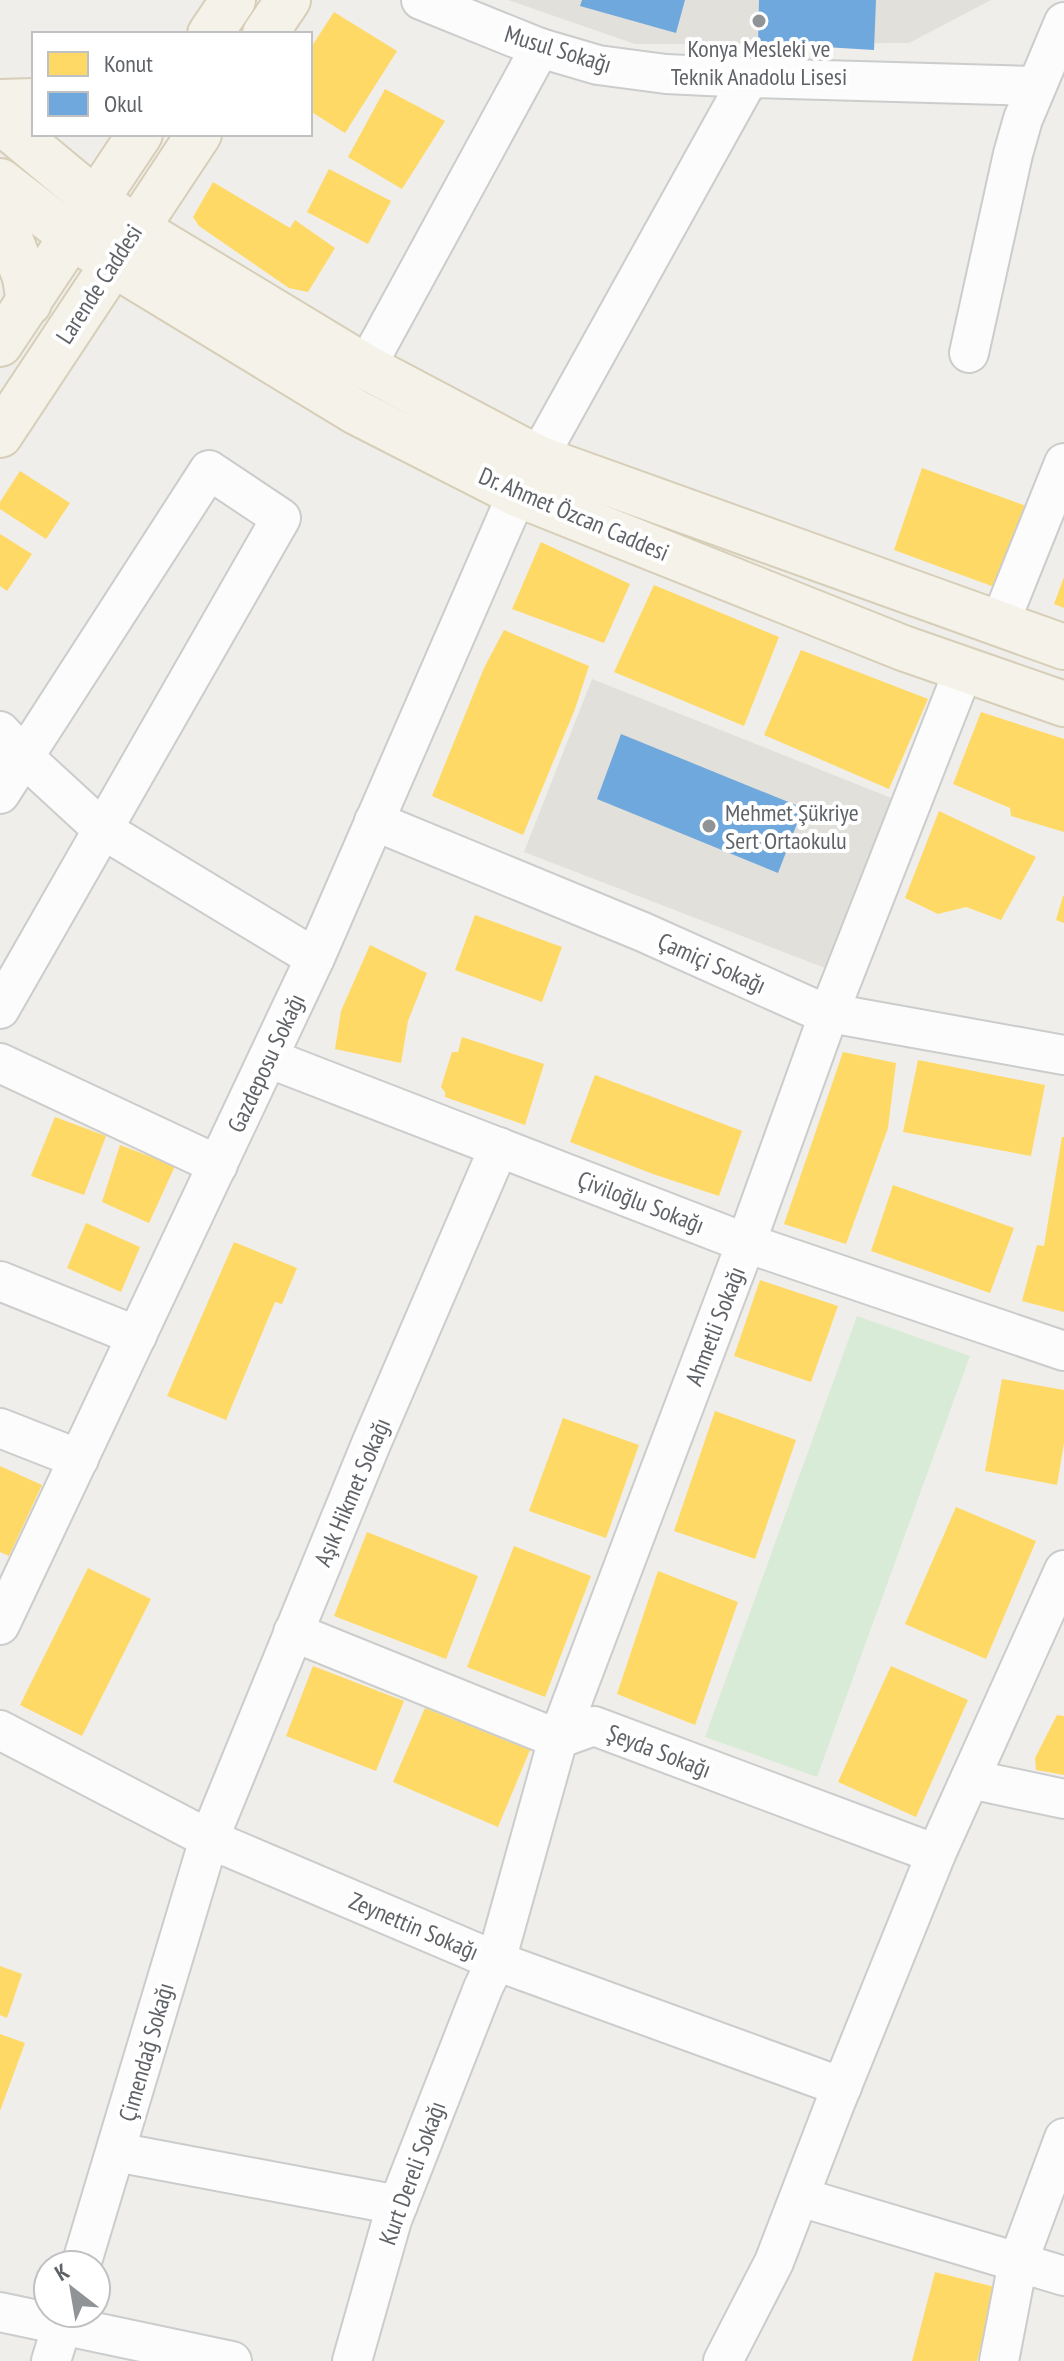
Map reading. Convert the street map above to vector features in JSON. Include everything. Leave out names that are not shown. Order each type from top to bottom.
[{"type":"main road","points":[[266,32],[288,0]]},
{"type":"main road","points":[[0,102],[32,101]]},
{"type":"main road","name":"Dr. Ahmet Özcan Caddesi","points":[[0,121],[95,200],[136,228],[366,367],[528,476],[903,648],[1064,704]]},
{"type":"main road","name":"Larende Caddesi","points":[[0,344],[139,136]]},
{"type":"main road","name":"Larende Caddesi","points":[[0,435],[198,136]]},
{"type":"main road","name":"Dr. Ahmet Özcan Caddesi","points":[[0,181],[113,264],[356,412],[528,476],[1064,647]]},
{"type":"main road","points":[[0,212],[25,277],[29,303]]},
{"type":"main road","points":[[76,320],[93,312],[131,303],[193,313]]},
{"type":"street","name":"Musul Sokağı","points":[[421,0],[540,48],[598,65],[666,74],[749,78],[1036,86]]},
{"type":"street","points":[[969,353],[1013,154],[1036,86],[1064,22]]},
{"type":"street","points":[[366,367],[540,48]]},
{"type":"street","name":"Gazdeposu Sokağı","points":[[0,1625],[9,1582],[79,1459],[218,1165],[315,958],[528,476],[749,78]]},
{"type":"street","points":[[999,625],[1064,463]]},
{"type":"street","points":[[0,794],[12,745],[209,470],[281,518],[0,1009]]},
{"type":"street","name":"Ahmetli Sokağı","points":[[489,1974],[558,1739],[746,1243],[829,1013],[964,669]]},
{"type":"street","points":[[12,745],[102,829],[315,958]]},
{"type":"street","name":"Çamiçi Sokağı","points":[[374,821],[643,932],[819,1011],[1064,1055]]},
{"type":"street","name":"Çiviloğlu Sokağı","points":[[268,1058],[746,1243],[1064,1351]]},
{"type":"street","points":[[0,1063],[218,1165]]},
{"type":"street","name":"Aşık Hikmet Sokağı","points":[[209,1839],[293,1632],[499,1147]]},
{"type":"street","points":[[0,1281],[137,1336]]},
{"type":"street","points":[[0,1428],[79,1459]]},
{"type":"street","points":[[723,2361],[774,2262],[936,1854],[1064,1570]]},
{"type":"street","points":[[293,1632],[558,1739]]},
{"type":"street","name":"Şeyda Sokağı","points":[[558,1739],[594,1726],[936,1854]]},
{"type":"street","name":"Zeynettin Sokağı","points":[[0,1730],[209,1839],[489,1974],[842,2087]]},
{"type":"street","points":[[970,1779],[1064,1799]]},
{"type":"street","name":"Çimendağ Sokağı","points":[[86,2249],[209,1839]]},
{"type":"street","name":"Kurt Dereli Sokağı","points":[[352,2361],[398,2205],[489,1974]]},
{"type":"street","points":[[999,2361],[1018,2262],[1064,2138]]},
{"type":"street","points":[[116,2152],[398,2205]]},
{"type":"street","points":[[800,2197],[1064,2276]]},
{"type":"street","points":[[0,2312],[59,2334],[232,2361]]},
{"type":"shaded area","name":"Konya Mesleki ve Teknik Anadolu Lisesi","points":[[508,0],[991,0],[909,43],[635,44]]},
{"type":"shaded area","name":"Mehmet Şükriye Sert Ortaokulu","points":[[592,679],[894,799],[825,968],[524,852]]},
{"type":"green space","points":[[857,1316],[970,1356],[817,1777],[705,1737]]},
{"type":"building: Konut","points":[[334,12],[397,51],[345,133],[312,112],[312,46]]},
{"type":"building: Konut","points":[[385,89],[445,121],[402,189],[348,157]]},
{"type":"building: Konut","points":[[329,169],[391,201],[368,244],[307,212]]},
{"type":"building: Konut","points":[[213,182],[290,228],[295,220],[335,248],[308,292],[289,288],[199,226],[193,217]]},
{"type":"building: Konut","points":[[922,468],[1029,507],[997,588],[894,550]]},
{"type":"building: Konut","points":[[20,471],[70,503],[46,539],[0,509],[0,502]]},
{"type":"building: Konut","points":[[0,534],[32,554],[7,591],[0,586]]},
{"type":"building: Konut","points":[[541,542],[630,584],[604,643],[512,609]]},
{"type":"building: Konut","points":[[1064,577],[1064,608],[1054,604]]},
{"type":"building: Konut","points":[[654,585],[779,637],[744,726],[614,672]]},
{"type":"building: Konut","points":[[504,630],[589,666],[575,709],[523,835],[432,796],[484,668]]},
{"type":"building: Konut","points":[[801,650],[928,699],[889,789],[764,735]]},
{"type":"building: Konut","points":[[981,712],[1064,739],[1064,832],[1011,816],[1010,808],[953,784]]},
{"type":"building: Konut","points":[[939,811],[1036,857],[1001,920],[966,907],[938,914],[905,898]]},
{"type":"building: Konut","points":[[1064,896],[1064,923],[1056,920]]},
{"type":"building: Konut","points":[[475,915],[562,947],[542,1002],[455,970]]},
{"type":"building: Konut","points":[[370,945],[427,973],[408,1021],[401,1063],[335,1049],[341,1011]]},
{"type":"building: Konut","points":[[462,1037],[544,1064],[525,1125],[445,1097],[441,1087],[452,1052],[458,1052]]},
{"type":"building: Konut","points":[[843,1052],[896,1063],[888,1128],[846,1244],[784,1224]]},
{"type":"building: Konut","points":[[918,1060],[1045,1085],[1031,1156],[903,1132]]},
{"type":"building: Konut","points":[[595,1075],[742,1131],[719,1196],[570,1142]]},
{"type":"building: Konut","points":[[55,1117],[106,1136],[84,1195],[31,1176]]},
{"type":"building: Konut","points":[[1062,1137],[1064,1312],[1022,1301],[1037,1245],[1044,1246]]},
{"type":"building: Konut","points":[[120,1145],[175,1166],[149,1223],[102,1202]]},
{"type":"building: Konut","points":[[893,1185],[1014,1228],[990,1293],[871,1251]]},
{"type":"building: Konut","points":[[86,1223],[140,1247],[121,1292],[67,1268]]},
{"type":"building: Konut","points":[[234,1242],[297,1268],[282,1304],[275,1302],[226,1420],[167,1396]]},
{"type":"building: Konut","points":[[760,1280],[838,1306],[811,1382],[734,1356]]},
{"type":"building: Konut","points":[[1002,1379],[1064,1390],[1064,1443],[1057,1485],[985,1471]]},
{"type":"building: Konut","points":[[715,1411],[796,1440],[755,1559],[674,1531]]},
{"type":"building: Konut","points":[[563,1418],[639,1445],[606,1538],[529,1511]]},
{"type":"building: Konut","points":[[0,1466],[42,1485],[9,1556],[0,1552]]},
{"type":"building: Konut","points":[[956,1507],[1036,1541],[986,1659],[905,1624]]},
{"type":"building: Konut","points":[[367,1532],[478,1576],[446,1659],[334,1616]]},
{"type":"building: Konut","points":[[514,1546],[591,1576],[545,1697],[467,1667]]},
{"type":"building: Konut","points":[[88,1568],[151,1599],[82,1736],[20,1705]]},
{"type":"building: Konut","points":[[658,1571],[738,1602],[695,1725],[617,1694]]},
{"type":"building: Konut","points":[[313,1666],[404,1701],[376,1771],[286,1736]]},
{"type":"building: Konut","points":[[891,1666],[968,1700],[916,1817],[838,1782]]},
{"type":"building: Konut","points":[[425,1708],[530,1750],[498,1827],[393,1782]]},
{"type":"building: Konut","points":[[1057,1715],[1064,1716],[1064,1775],[1036,1770],[1035,1758]]},
{"type":"building: Konut","points":[[0,1966],[22,1974],[7,2018],[0,2015]]},
{"type":"building: Konut","points":[[0,2034],[25,2043],[0,2111]]},
{"type":"building: Konut","points":[[935,2272],[995,2287],[977,2361],[912,2361]]},
{"type":"building: Okul","points":[[582,0],[685,0],[676,33],[580,6]]},
{"type":"building: Okul","points":[[759,0],[876,0],[874,50],[758,43]]},
{"type":"building: Okul","points":[[621,734],[803,808],[778,873],[597,799]]},
{"type":"place","name":"Konya Mesleki ve Teknik Anadolu Lisesi","points":[[759,21]]},
{"type":"place","name":"Mehmet Şükriye Sert Ortaokulu","points":[[709,826]]}]
